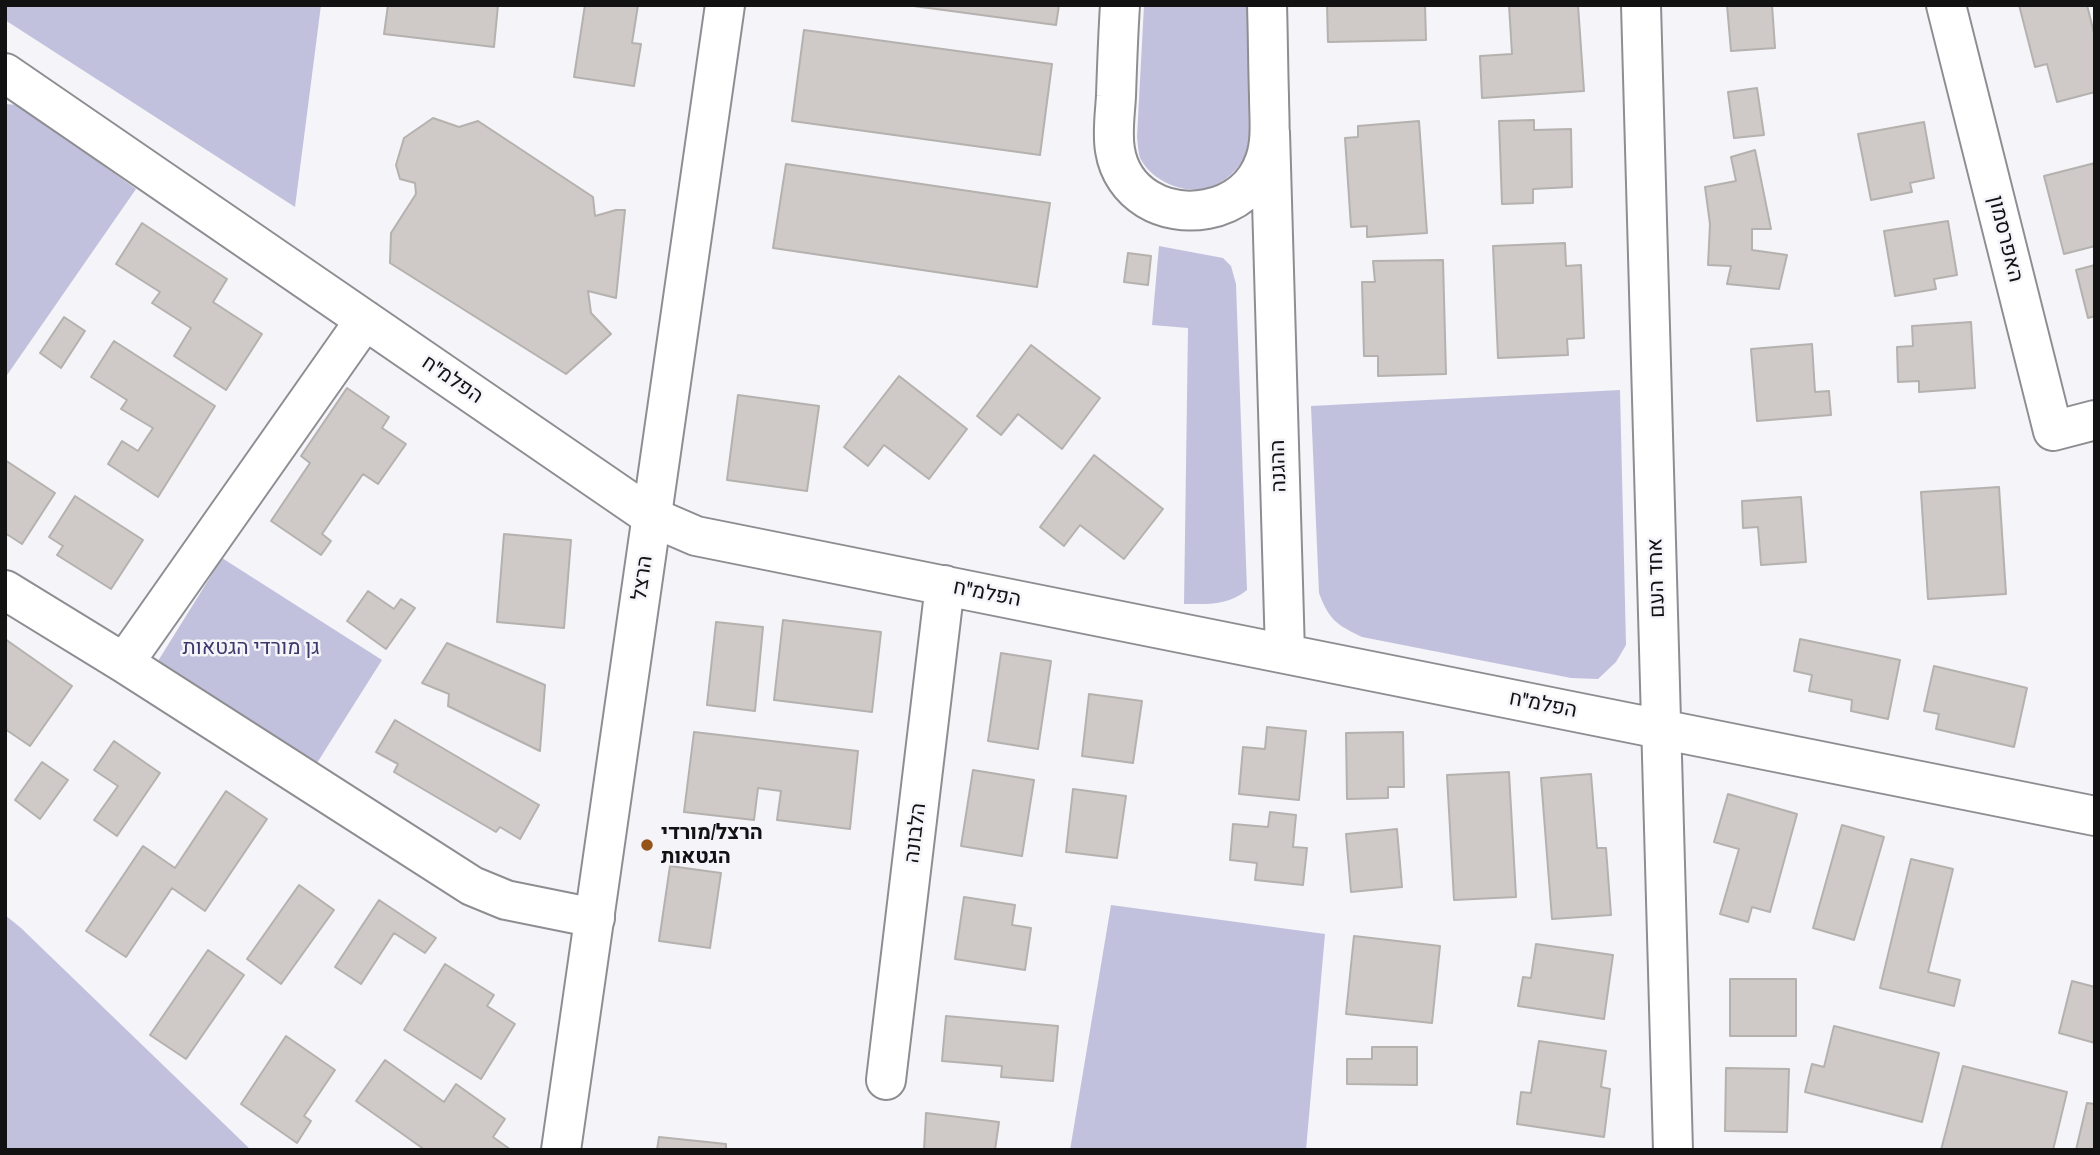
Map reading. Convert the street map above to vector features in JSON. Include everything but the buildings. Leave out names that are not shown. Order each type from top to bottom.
[{"type":"street","name":"הרצל","points":[[561,1150],[725,5]]},
{"type":"street","name":"ההגנה","points":[[1120,5],[1114,134],[1118,163],[1129,185],[1147,200],[1169,209],[1225,218],[1243,228],[1264,252],[1273,278]]},
{"type":"street","name":"ההגנה","points":[[1267,5],[1285,653]]},
{"type":"street","name":"אחד העם","points":[[1641,5],[1673,1150]]},
{"type":"street","name":"האפרסמון","points":[[1946,5],[2053,431],[2095,420]]},
{"type":"street","name":"הפלמ\"ח","points":[[5,73],[652,517],[696,536],[2095,816]]},
{"type":"street","name":"ההגנה","points":[[1192,211],[1230,202],[1249,188],[1266,158],[1270,132]]},
{"type":"street","points":[[124,663],[365,320]]},
{"type":"street","name":"הלבונה","points":[[886,1080],[945,586]]},
{"type":"street","points":[[5,590],[472,886],[506,900],[595,918]]},
{"type":"green space","points":[[5,5],[321,5],[295,207],[5,20]]},
{"type":"green space","points":[[1144,5],[1248,5],[1248,148],[1234,171],[1212,187],[1192,190],[1171,185],[1153,174],[1140,158],[1137,137]]},
{"type":"green space","points":[[5,104],[19,105],[136,189],[5,378]]},
{"type":"green space","points":[[1159,246],[1223,258],[1231,266],[1236,284],[1247,590],[1232,599],[1217,603],[1184,604],[1188,328],[1152,325]]},
{"type":"green space","points":[[1620,390],[1626,645],[1616,662],[1598,679],[1571,678],[1362,637],[1330,616],[1319,593],[1311,406]]},
{"type":"green space","name":"גן מורדי הגטאות","points":[[222,558],[382,660],[317,763],[158,661]]},
{"type":"green space","points":[[1111,905],[1325,934],[1306,1150],[1070,1150]]},
{"type":"green space","points":[[5,915],[21,928],[251,1150],[5,1150]]},
{"type":"place","name":"הרצל/מורדי הגטאות","points":[[647,845]]}]
